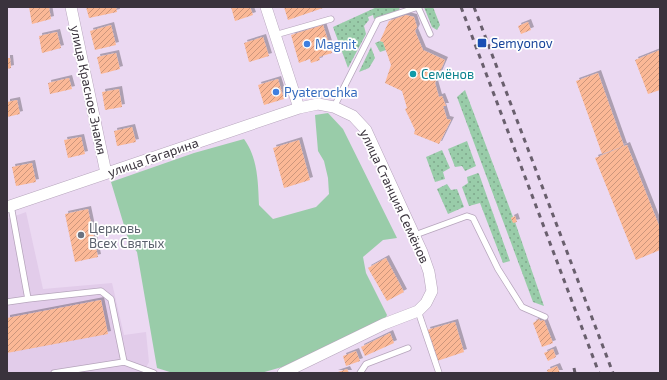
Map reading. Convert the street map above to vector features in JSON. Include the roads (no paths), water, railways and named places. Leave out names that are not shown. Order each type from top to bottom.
[{"type":"street","name":"улица Красное Знамя","points":[[72,7],[106,173]]},
{"type":"street","points":[[266,7],[299,108]]},
{"type":"street","name":"улица Гагарина","points":[[9,206],[299,108],[318,104]]},
{"type":"street","name":"улица Станция Семёнов","points":[[318,104],[334,107],[353,116],[366,130],[427,264],[432,286],[426,303],[418,311]]},
{"type":"street","points":[[284,373],[384,324],[418,311]]},
{"type":"lane","points":[[334,107],[378,20],[418,7],[430,34]]},
{"type":"lane","points":[[275,35],[331,19]]},
{"type":"lane","points":[[9,206],[28,299]]},
{"type":"lane","points":[[415,235],[467,216],[473,218],[498,269],[522,307],[545,317]]},
{"type":"lane","points":[[7,302],[100,291],[111,299],[124,362]]},
{"type":"lane","points":[[418,311],[439,373]]},
{"type":"lane","points":[[360,373],[366,364],[408,348]]},
{"type":"lane","points":[[54,373],[124,362],[154,373]]},
{"type":"railway","points":[[461,7],[599,373]]},
{"type":"railway","points":[[474,7],[613,373]]},
{"type":"railway","points":[[574,368],[575,373]]},
{"type":"place","name":"Semyonov","points":[[482,43]]},
{"type":"place","name":"Magnit","points":[[307,44]]},
{"type":"place","name":"Семёнов","points":[[413,74]]},
{"type":"place","name":"Pyaterochka","points":[[276,92]]},
{"type":"place","name":"Церковь Всех Святых","points":[[81,235]]}]
